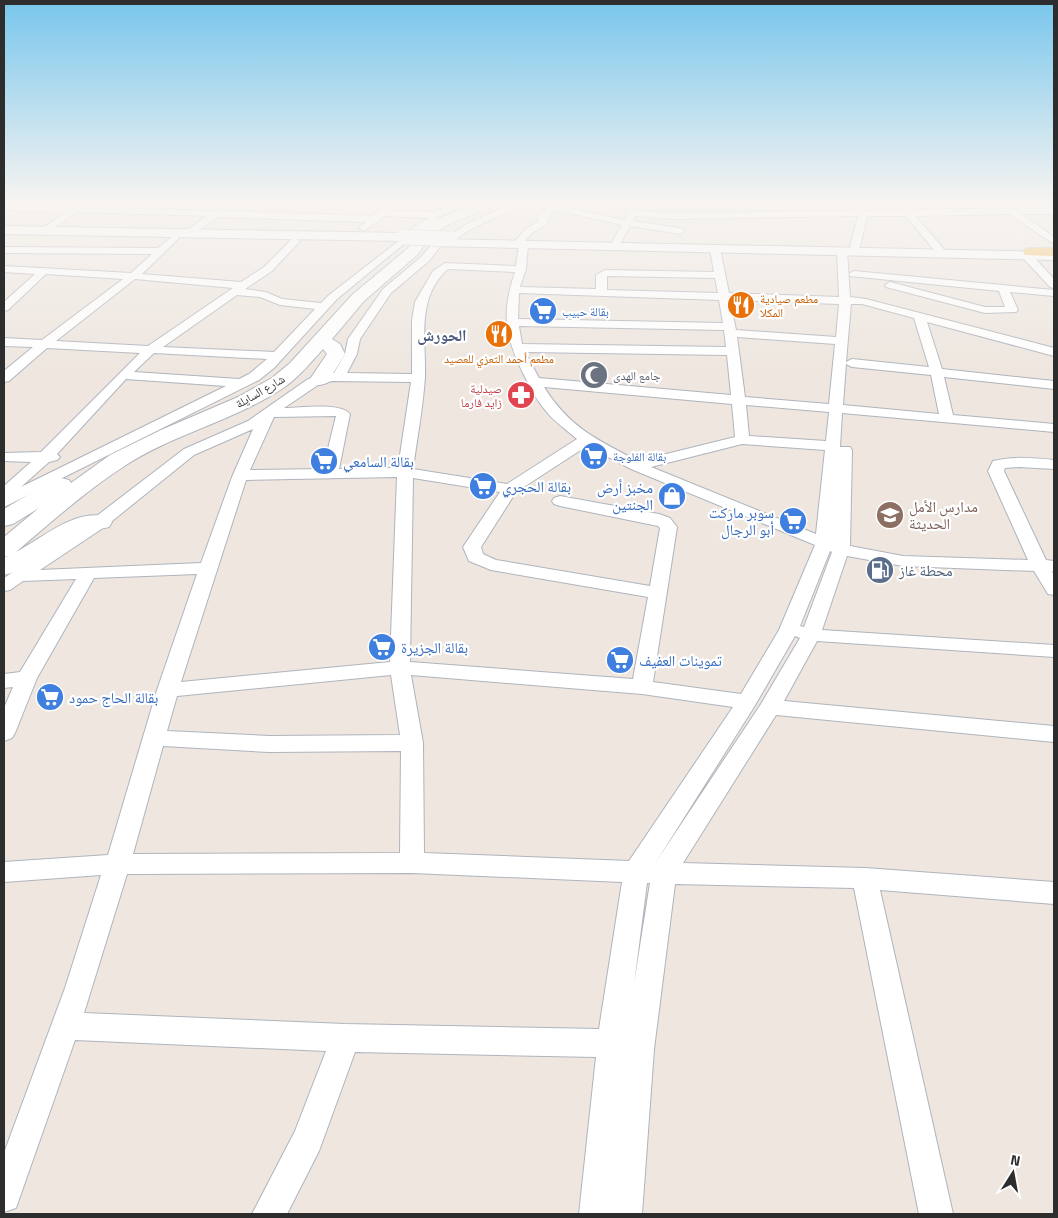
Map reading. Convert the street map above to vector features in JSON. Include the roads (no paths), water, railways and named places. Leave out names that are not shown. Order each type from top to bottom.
[{"type":"main road","name":"شارع السايلة","points":[[4,550],[90,467],[232,408],[269,388],[297,367],[362,294],[404,259]]},
{"type":"main road","points":[[362,294],[358,289],[371,274],[368,269]]},
{"type":"main road","points":[[320,339],[334,348],[336,354],[329,378]]},
{"type":"main road","points":[[4,519],[90,467]]},
{"type":"main road","points":[[9,576],[27,557],[78,526],[100,522]]},
{"type":"street","points":[[6,375],[153,259]]},
{"type":"street","points":[[4,496],[150,350],[240,289],[268,269],[278,259]]},
{"type":"street","points":[[4,502],[90,467],[262,371],[323,307],[380,259]]},
{"type":"street","points":[[329,378],[351,354],[354,339],[380,300],[425,259]]},
{"type":"street","points":[[521,259],[521,269],[514,293],[512,322],[518,348],[534,382],[551,409],[586,440],[636,466],[832,547],[904,561],[1047,566]]},
{"type":"street","points":[[717,259],[726,299],[734,351],[740,399],[742,440]]},
{"type":"street","points":[[596,1214],[612,1043],[636,872],[747,702],[789,630],[832,547],[833,446],[852,363],[851,341],[855,295],[850,259]]},
{"type":"street","points":[[1032,259],[1054,285]]},
{"type":"street","points":[[412,863],[412,743],[400,668],[405,472],[418,378],[421,302],[436,273],[445,266],[521,269]]},
{"type":"street","points":[[4,269],[133,276],[240,289],[262,294],[280,302],[323,307]]},
{"type":"street","points":[[5,305],[44,272]]},
{"type":"street","points":[[602,293],[601,275],[604,273],[720,275]]},
{"type":"street","points":[[514,293],[726,299],[855,295],[926,279],[1054,293]]},
{"type":"street","points":[[13,283],[30,284]]},
{"type":"street","points":[[855,295],[885,284],[985,310],[1012,310],[1004,289]]},
{"type":"street","points":[[514,293],[602,293],[726,299]]},
{"type":"street","points":[[855,295],[919,316],[1054,352]]},
{"type":"street","points":[[625,1214],[639,1049],[664,873],[770,707],[811,635],[832,547],[842,409],[842,341],[855,295]]},
{"type":"street","points":[[919,316],[937,374],[947,418]]},
{"type":"street","points":[[512,322],[614,322],[730,330],[842,341]]},
{"type":"street","points":[[4,342],[275,356]]},
{"type":"street","points":[[518,348],[734,351]]},
{"type":"street","points":[[852,363],[937,374],[1054,385]]},
{"type":"street","points":[[123,375],[239,383]]},
{"type":"street","points":[[100,522],[184,455],[195,448],[246,428],[313,382],[329,378],[418,378]]},
{"type":"street","points":[[534,382],[1054,428]]},
{"type":"street","points":[[270,413],[338,411],[343,414],[330,473]]},
{"type":"street","points":[[4,1196],[67,1026],[118,864],[167,690],[207,568],[254,440],[270,413]]},
{"type":"street","points":[[217,440],[254,440]]},
{"type":"street","points":[[586,440],[510,489],[472,546],[475,557],[490,565],[656,593]]},
{"type":"street","points":[[636,466],[742,440],[833,446]]},
{"type":"street","points":[[4,456],[46,456],[90,467]]},
{"type":"street","points":[[1054,464],[1018,462],[998,464],[996,471],[1047,566],[1054,590]]},
{"type":"street","points":[[240,475],[405,472],[510,489]]},
{"type":"street","points":[[560,501],[664,522],[669,526],[656,593],[642,687]]},
{"type":"street","points":[[9,576],[207,568]]},
{"type":"street","points":[[4,733],[27,678],[88,573]]},
{"type":"street","points":[[789,630],[811,635],[1054,651]]},
{"type":"street","points":[[167,690],[400,668],[642,687],[747,702]]},
{"type":"street","points":[[4,681],[27,678]]},
{"type":"street","points":[[770,707],[1054,734]]},
{"type":"street","points":[[153,738],[269,744],[412,743]]},
{"type":"street","points":[[4,872],[118,864],[412,863],[664,873],[866,878],[1054,893]]},
{"type":"street","points":[[866,878],[936,1214]]},
{"type":"street","points":[[67,1026],[345,1038],[612,1043]]},
{"type":"street","points":[[269,1214],[308,1140],[345,1038]]},
{"type":"place","name":"مطعم صيادية المكلا","points":[[741,305]]},
{"type":"place","name":"بقالة حبيب","points":[[543,311]]},
{"type":"place","name":"مطعم أحمد التعزي للعصيد","points":[[499,334]]},
{"type":"place","name":"جامع الهدى","points":[[594,375]]},
{"type":"place","name":"صيدلية زايد فارما","points":[[521,395]]},
{"type":"place","name":"بقالة الفلوجة","points":[[594,456]]},
{"type":"place","name":"بقالة السامعي","points":[[324,461]]},
{"type":"place","name":"بقالة الحجري","points":[[483,486]]},
{"type":"place","name":"مخبز أرض الجنتين","points":[[672,496]]},
{"type":"place","name":"مدارس الأمل الحديثة","points":[[890,515]]},
{"type":"place","name":"سوبر ماركت أبو الرجال","points":[[793,521]]},
{"type":"place","name":"محطة غاز","points":[[880,570]]},
{"type":"place","name":"بقالة الجزيرة","points":[[382,647]]},
{"type":"place","name":"تموينات العفيف","points":[[620,660]]},
{"type":"place","name":"بقالة الحاج حمود","points":[[50,697]]},
{"type":"district","name":"الحورش","points":[[442,335]]}]
